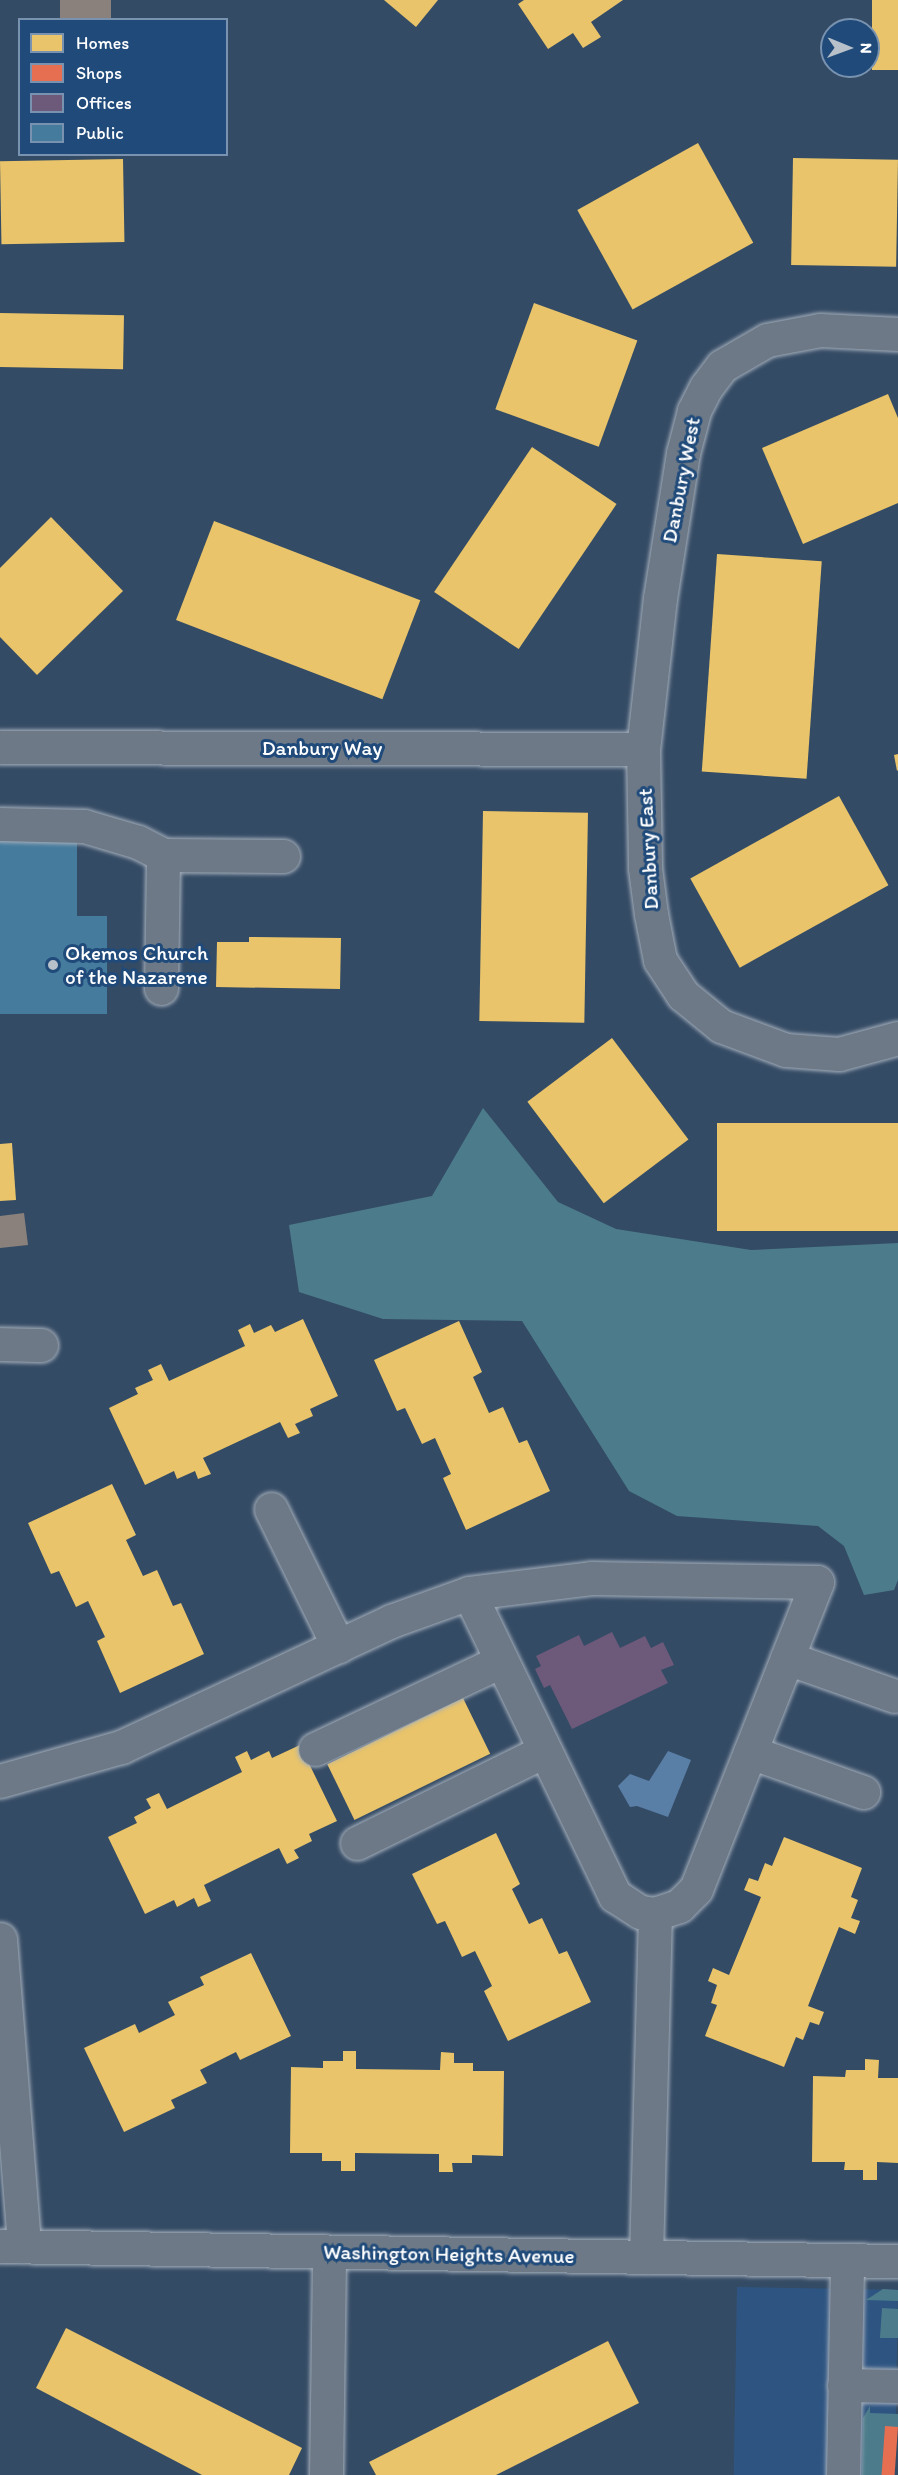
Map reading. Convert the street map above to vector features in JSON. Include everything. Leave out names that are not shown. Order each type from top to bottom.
[{"type":"street","name":"Danbury West","points":[[643,749],[660,598],[682,453],[694,411],[706,387],[722,366],[743,351],[793,333],[859,330],[898,334]]},
{"type":"street","name":"Danbury Way","points":[[0,747],[643,749]]},
{"type":"street","name":"Danbury East","points":[[643,749],[645,868],[651,914],[660,960],[683,995],[721,1026],[786,1050],[839,1054],[898,1038]]},
{"type":"street","points":[[0,825],[84,825],[138,842],[163,855],[283,856]]},
{"type":"street","points":[[161,988],[163,855]]},
{"type":"street","points":[[0,1344],[40,1345]]},
{"type":"street","points":[[271,1509],[338,1646]]},
{"type":"street","points":[[0,1780],[121,1747],[391,1621],[469,1593],[591,1578],[817,1582],[696,1889],[679,1906],[655,1914],[626,1907],[615,1896],[469,1593]]},
{"type":"street","points":[[787,1658],[895,1696]]},
{"type":"street","points":[[315,1749],[501,1661]]},
{"type":"street","points":[[357,1843],[544,1751]]},
{"type":"street","points":[[750,1752],[863,1792]]},
{"type":"street","points":[[646,2257],[655,1914]]},
{"type":"street","points":[[0,1939],[12,2246]]},
{"type":"street","name":"Washington Heights Avenue","points":[[12,2246],[898,2261]]},
{"type":"street","points":[[326,2475],[329,2252]]},
{"type":"street","points":[[843,2475],[847,2260]]},
{"type":"street","points":[[844,2385],[898,2386]]},
{"type":"shaded area","points":[[483,1108],[558,1202],[616,1229],[751,1250],[898,1243],[898,1580],[894,1590],[864,1595],[844,1546],[818,1526],[677,1516],[629,1491],[522,1321],[383,1319],[299,1292],[289,1225],[432,1196]]},
{"type":"shaded area","points":[[668,1751],[691,1760],[668,1817],[637,1806],[630,1807],[618,1786],[630,1774],[649,1781]]},
{"type":"shaded area","points":[[737,2287],[898,2290],[895,2475],[734,2475]]},
{"type":"shaded area","points":[[883,2289],[898,2290],[898,2301],[866,2300]]},
{"type":"shaded area","points":[[882,2308],[898,2309],[898,2338],[880,2338]]},
{"type":"shaded area","points":[[870,2406],[870,2413],[898,2414],[898,2427],[885,2427],[884,2475],[862,2475],[863,2418]]},
{"type":"building: Homes","points":[[384,0],[438,0],[416,27]]},
{"type":"building: Homes","points":[[524,0],[623,0],[591,22],[601,37],[583,48],[573,33],[548,49],[518,4]]},
{"type":"building: Homes","points":[[872,0],[898,0],[898,70],[880,70],[880,18],[872,18]]},
{"type":"building: Homes","points":[[698,143],[753,243],[633,310],[577,210]]},
{"type":"building: Homes","points":[[793,158],[898,160],[896,267],[791,265]]},
{"type":"building: Homes","points":[[123,159],[124,242],[1,244],[0,161]]},
{"type":"building: Homes","points":[[534,303],[637,341],[599,447],[495,409]]},
{"type":"building: Homes","points":[[0,313],[124,315],[123,369],[0,367]]},
{"type":"building: Homes","points":[[888,394],[898,418],[898,503],[803,544],[762,448]]},
{"type":"building: Homes","points":[[532,447],[617,504],[519,649],[434,592]]},
{"type":"building: Homes","points":[[51,517],[123,591],[37,675],[0,637],[0,568]]},
{"type":"building: Homes","points":[[214,521],[420,600],[382,699],[176,620]]},
{"type":"building: Homes","points":[[717,554],[822,561],[807,779],[702,771]]},
{"type":"building: Homes","points":[[898,754],[898,770],[897,771],[894,755]]},
{"type":"building: Homes","points":[[839,796],[888,885],[740,968],[690,878]]},
{"type":"building: Homes","points":[[483,811],[588,813],[584,1023],[479,1021]]},
{"type":"building: Homes","points":[[249,937],[341,938],[340,989],[216,987],[217,942],[249,942]]},
{"type":"building: Homes","points":[[612,1038],[688,1139],[604,1203],[527,1102]]},
{"type":"building: Homes","points":[[717,1123],[898,1123],[898,1231],[717,1231]]},
{"type":"building: Homes","points":[[12,1143],[16,1200],[0,1201],[0,1144]]},
{"type":"building: Homes","points":[[303,1319],[338,1396],[310,1409],[313,1416],[295,1424],[300,1433],[288,1438],[280,1422],[203,1458],[211,1474],[198,1479],[195,1471],[177,1479],[174,1471],[145,1485],[109,1408],[138,1394],[135,1388],[153,1380],[148,1370],[161,1364],[169,1381],[245,1346],[238,1330],[250,1324],[254,1333],[271,1325],[275,1332]]},
{"type":"building: Homes","points":[[459,1321],[482,1372],[473,1377],[489,1413],[503,1407],[519,1443],[527,1440],[550,1491],[466,1530],[443,1478],[451,1474],[435,1438],[422,1444],[405,1408],[397,1411],[374,1360]]},
{"type":"building: Homes","points":[[112,1484],[136,1535],[126,1540],[143,1576],[157,1570],[173,1606],[181,1603],[204,1654],[120,1693],[97,1641],[105,1637],[88,1601],[76,1607],[59,1571],[51,1574],[28,1523]]},
{"type":"building: Homes","points":[[463,1698],[490,1754],[354,1820],[327,1764]]},
{"type":"building: Homes","points":[[300,1745],[337,1821],[309,1834],[312,1841],[294,1850],[299,1858],[287,1864],[279,1848],[204,1885],[211,1901],[198,1907],[194,1898],[177,1907],[174,1900],[145,1914],[108,1837],[137,1823],[134,1817],[151,1808],[146,1799],[159,1793],[167,1809],[242,1772],[235,1757],[247,1751],[251,1760],[269,1751],[272,1758]]},
{"type":"building: Homes","points":[[496,1833],[520,1884],[512,1889],[529,1924],[542,1918],[559,1954],[567,1951],[591,2002],[508,2041],[484,1991],[492,1986],[475,1951],[462,1957],[445,1921],[437,1924],[412,1874]]},
{"type":"building: Homes","points":[[784,1837],[862,1868],[851,1897],[858,1900],[851,1918],[860,1921],[855,1934],[839,1927],[808,2006],[824,2012],[819,2025],[810,2022],[803,2040],[796,2037],[784,2067],[705,2036],[717,2005],[711,2003],[717,1985],[708,1981],[713,1968],[729,1975],[761,1897],[744,1890],[749,1878],[758,1881],[765,1863],[772,1866]]},
{"type":"building: Homes","points":[[251,1953],[291,2036],[240,2060],[236,2052],[200,2070],[207,2083],[171,2100],[175,2108],[124,2132],[84,2048],[135,2024],[139,2033],[175,2015],[168,2002],[204,1985],[200,1977]]},
{"type":"building: Homes","points":[[343,2051],[356,2051],[356,2069],[440,2070],[441,2052],[454,2053],[454,2063],[473,2063],[473,2071],[504,2071],[503,2156],[472,2155],[472,2163],[452,2163],[453,2172],[439,2172],[439,2154],[355,2153],[355,2171],[341,2171],[341,2161],[322,2161],[322,2153],[290,2153],[291,2067],[323,2068],[323,2061],[343,2061]]},
{"type":"building: Homes","points":[[865,2059],[879,2060],[878,2078],[898,2078],[898,2163],[877,2162],[877,2180],[863,2180],[863,2170],[844,2170],[845,2162],[812,2162],[813,2076],[845,2077],[846,2070],[865,2070]]},
{"type":"building: Homes","points":[[66,2328],[302,2448],[289,2475],[202,2475],[36,2388]]},
{"type":"building: Homes","points":[[608,2341],[639,2403],[496,2475],[376,2475],[369,2462]]},
{"type":"building: Shops","points":[[885,2426],[898,2427],[895,2475],[882,2475]]},
{"type":"building: Offices","points":[[612,1632],[620,1648],[645,1636],[651,1648],[663,1642],[674,1665],[661,1670],[668,1683],[572,1729],[550,1685],[544,1688],[535,1669],[541,1666],[536,1656],[579,1635],[584,1646]]},
{"type":"building: Public","name":"Okemos Church of the Nazarene","points":[[0,840],[77,840],[77,916],[107,916],[107,1014],[0,1014]]},
{"type":"building: Industry","points":[[60,0],[111,0],[111,18],[60,18]]},
{"type":"building: Industry","points":[[24,1213],[28,1245],[0,1248],[0,1216]]},
{"type":"place","name":"Okemos Church of the Nazarene","points":[[53,965]]}]
